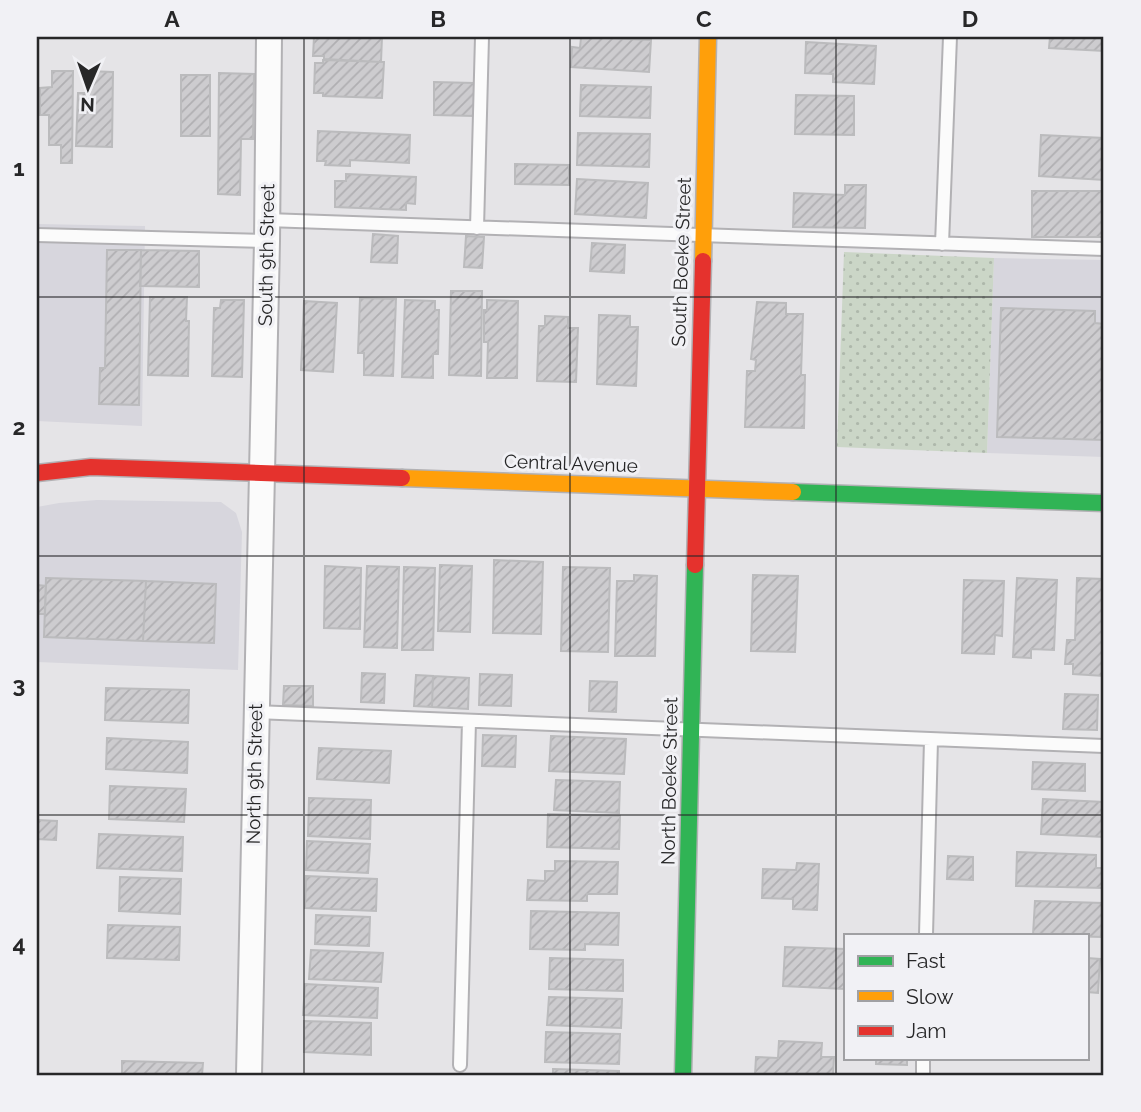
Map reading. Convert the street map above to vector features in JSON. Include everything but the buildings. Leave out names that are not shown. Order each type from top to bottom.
[{"type":"main road","name":"South Boeke Street","points":[[696,488],[708,37]]},
{"type":"main road","name":"Central Avenue","points":[[37,473],[90,467],[1104,503]]},
{"type":"main road","name":"North Boeke Street","points":[[683,1075],[696,488]]},
{"type":"street","name":"South 9th Street","points":[[262,473],[267,230],[267,37]]},
{"type":"street","name":"North 9th Street","points":[[249,1075],[262,473]]},
{"type":"lane","points":[[477,228],[482,37]]},
{"type":"lane","points":[[942,244],[950,37]]},
{"type":"lane","points":[[37,235],[477,228],[1104,249]]},
{"type":"lane","points":[[255,712],[1104,746]]},
{"type":"lane","points":[[460,1065],[469,721]]},
{"type":"lane","points":[[926,934],[930,740]]},
{"type":"shaded area","points":[[37,224],[145,226],[142,426],[37,421]]},
{"type":"shaded area","points":[[994,258],[1104,260],[1104,457],[987,453]]},
{"type":"shaded area","points":[[97,500],[221,502],[236,513],[242,532],[238,670],[37,662],[37,507]]},
{"type":"green space","points":[[844,252],[994,258],[987,453],[837,447]]},
{"type":"traffic: fast","points":[[793,492],[1104,503]]},
{"type":"traffic: fast","points":[[683,1075],[695,565]]},
{"type":"traffic: slow","points":[[703,261],[708,37]]},
{"type":"traffic: slow","points":[[402,478],[793,492]]},
{"type":"traffic: jam","points":[[695,565],[703,261]]},
{"type":"traffic: jam","points":[[37,473],[91,467],[402,478]]}]
